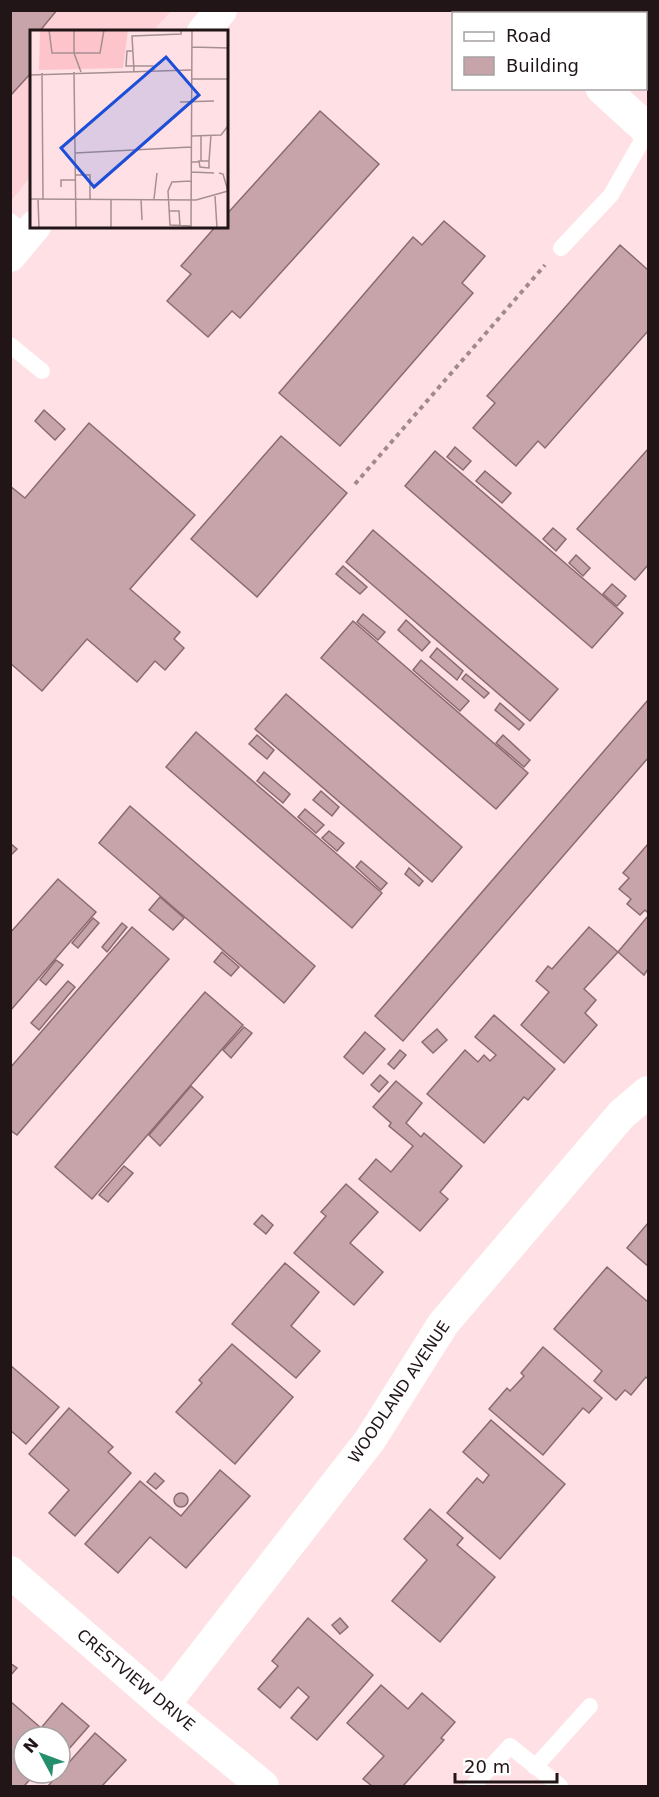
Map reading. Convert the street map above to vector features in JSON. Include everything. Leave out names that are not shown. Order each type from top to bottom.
[{"type":"main road","points":[[604,90],[648,130]]},
{"type":"street","points":[[205,30],[221,10]]},
{"type":"street","name":"WOODLAND AVENUE","points":[[164,1705],[370,1440],[443,1324],[621,1115],[648,1092]]},
{"type":"street","name":"CRESTVIEW DRIVE","points":[[10,1572],[164,1705],[263,1786]]},
{"type":"lane","points":[[561,248],[610,195],[648,130]]},
{"type":"lane","points":[[10,345],[42,371]]},
{"type":"lane","points":[[535,1767],[590,1706]]},
{"type":"lane","points":[[473,1786],[510,1746],[560,1786]]},
{"type":"path","points":[[355,484],[561,248]]},
{"type":"shaded area","points":[[11,11],[171,11],[154,30],[30,30],[30,177],[11,201]]},
{"type":"building","points":[[10,10],[57,10],[41,30],[30,30],[30,74],[10,96]]},
{"type":"building","points":[[320,111],[379,164],[240,318],[232,311],[208,337],[167,301],[191,274],[181,266],[214,228],[228,228],[228,213]]},
{"type":"building","points":[[444,221],[485,256],[462,283],[473,293],[340,446],[279,393],[413,237],[422,245]]},
{"type":"building","points":[[620,245],[648,270],[648,331],[545,448],[538,441],[516,466],[473,428],[495,403],[487,396]]},
{"type":"building","points":[[44,410],[65,429],[55,440],[35,421]]},
{"type":"building","points":[[89,423],[195,515],[130,589],[180,632],[174,639],[184,648],[165,670],[155,661],[137,682],[87,639],[42,691],[10,663],[10,486],[25,498]]},
{"type":"building","points":[[281,436],[347,493],[257,597],[191,539]]},
{"type":"building","points":[[455,447],[471,461],[463,470],[447,457]]},
{"type":"building","points":[[648,449],[648,565],[635,580],[577,529]]},
{"type":"building","points":[[435,451],[623,613],[592,648],[405,486]]},
{"type":"building","points":[[485,471],[511,493],[502,503],[476,481]]},
{"type":"building","points":[[553,528],[566,539],[556,551],[543,539]]},
{"type":"building","points":[[373,530],[558,689],[530,721],[346,562]]},
{"type":"building","points":[[576,555],[590,568],[583,576],[569,563]]},
{"type":"building","points":[[343,566],[367,587],[360,594],[336,574]]},
{"type":"building","points":[[612,584],[626,596],[617,606],[603,594]]},
{"type":"building","points":[[363,614],[385,632],[378,640],[357,622]]},
{"type":"building","points":[[406,620],[430,642],[422,651],[398,630]]},
{"type":"building","points":[[353,621],[528,773],[496,809],[321,658]]},
{"type":"building","points":[[437,648],[463,671],[457,680],[430,657]]},
{"type":"building","points":[[421,660],[469,701],[460,711],[413,670]]},
{"type":"building","points":[[466,674],[489,693],[484,698],[462,679]]},
{"type":"building","points":[[286,694],[462,847],[432,882],[255,729]]},
{"type":"building","points":[[648,700],[648,758],[403,1041],[375,1016]]},
{"type":"building","points":[[500,703],[524,724],[519,730],[495,710]]},
{"type":"building","points":[[196,732],[382,893],[352,928],[166,767]]},
{"type":"building","points":[[257,735],[274,750],[267,759],[249,744]]},
{"type":"building","points":[[503,735],[530,760],[524,767],[496,743]]},
{"type":"building","points":[[264,772],[290,794],[283,803],[257,781]]},
{"type":"building","points":[[321,791],[339,807],[332,816],[313,800]]},
{"type":"building","points":[[130,806],[315,966],[284,1003],[99,843]]},
{"type":"building","points":[[305,809],[324,825],[316,833],[298,817]]},
{"type":"building","points":[[329,831],[344,843],[337,851],[322,838]]},
{"type":"building","points":[[10,843],[17,849],[10,856]]},
{"type":"building","points":[[648,844],[648,913],[645,910],[640,915],[627,904],[631,899],[619,889],[629,878],[623,873]]},
{"type":"building","points":[[361,861],[387,883],[381,890],[356,867]]},
{"type":"building","points":[[409,868],[423,881],[419,886],[405,874]]},
{"type":"building","points":[[58,879],[96,912],[10,1011],[10,933]]},
{"type":"building","points":[[160,897],[184,918],[173,930],[149,910]]},
{"type":"building","points":[[648,916],[648,969],[644,975],[618,952]]},
{"type":"building","points":[[93,918],[99,923],[78,948],[72,943]]},
{"type":"building","points":[[122,923],[127,927],[107,952],[102,947]]},
{"type":"building","points":[[132,927],[169,959],[17,1135],[10,1130],[10,1068]]},
{"type":"building","points":[[589,927],[618,952],[584,989],[596,1000],[585,1013],[597,1025],[564,1063],[521,1025],[549,992],[536,981],[548,966],[552,969]]},
{"type":"building","points":[[222,952],[239,967],[231,976],[214,962]]},
{"type":"building","points":[[56,960],[63,965],[46,985],[40,980]]},
{"type":"building","points":[[68,981],[75,987],[39,1030],[31,1023]]},
{"type":"building","points":[[205,992],[243,1025],[92,1199],[55,1167]]},
{"type":"building","points":[[494,1015],[555,1069],[528,1100],[524,1097],[484,1143],[427,1094],[465,1050],[478,1062],[484,1055],[490,1061],[496,1055],[475,1037]]},
{"type":"building","points":[[244,1027],[252,1033],[231,1058],[223,1050]]},
{"type":"building","points":[[437,1029],[447,1040],[433,1053],[422,1042]]},
{"type":"building","points":[[365,1032],[385,1049],[363,1074],[344,1057]]},
{"type":"building","points":[[400,1050],[406,1055],[394,1069],[388,1064]]},
{"type":"building","points":[[380,1075],[388,1082],[379,1092],[371,1085]]},
{"type":"building","points":[[396,1081],[422,1103],[406,1123],[421,1137],[424,1133],[462,1166],[440,1192],[448,1199],[420,1231],[359,1179],[376,1159],[391,1172],[413,1146],[389,1126],[391,1123],[373,1107]]},
{"type":"building","points":[[191,1086],[203,1097],[160,1146],[149,1135]]},
{"type":"building","points":[[124,1166],[133,1173],[108,1202],[99,1195]]},
{"type":"building","points":[[346,1184],[378,1212],[350,1243],[383,1272],[354,1305],[294,1253],[326,1216],[321,1212]]},
{"type":"building","points":[[262,1215],[273,1225],[266,1234],[254,1224]]},
{"type":"building","points":[[648,1223],[648,1266],[627,1248]]},
{"type":"building","points":[[285,1263],[319,1292],[291,1326],[320,1351],[296,1378],[232,1324]]},
{"type":"building","points":[[607,1267],[648,1302],[648,1379],[646,1377],[631,1395],[625,1390],[616,1400],[594,1381],[602,1371],[554,1329]]},
{"type":"building","points":[[232,1344],[293,1397],[235,1464],[176,1412],[202,1383],[199,1380]]},
{"type":"building","points":[[543,1347],[602,1398],[589,1413],[583,1408],[543,1455],[489,1409],[507,1388],[510,1391],[524,1376],[521,1373]]},
{"type":"building","points":[[10,1365],[59,1407],[26,1444],[10,1430]]},
{"type":"building","points":[[69,1408],[113,1447],[108,1452],[131,1473],[75,1536],[49,1513],[69,1490],[29,1454]]},
{"type":"building","points":[[491,1420],[565,1484],[500,1559],[447,1513],[477,1478],[483,1483],[489,1475],[463,1452]]},
{"type":"building","points":[[220,1470],[250,1496],[186,1568],[150,1537],[118,1573],[85,1544],[140,1481],[181,1516]]},
{"type":"building","points":[[155,1473],[164,1481],[156,1489],[147,1482]]},
{"type":"building","points":[[178,1493],[184,1493],[188,1500],[184,1507],[178,1507],[174,1503],[174,1497]]},
{"type":"building","points":[[430,1509],[463,1538],[457,1545],[495,1577],[440,1642],[392,1601],[427,1560],[404,1539]]},
{"type":"building","points":[[308,1618],[373,1675],[317,1740],[291,1718],[309,1697],[298,1687],[280,1708],[258,1689],[278,1666],[272,1661]]},
{"type":"building","points":[[340,1618],[348,1627],[340,1634],[332,1625]]},
{"type":"building","points":[[10,1663],[17,1668],[10,1676]]},
{"type":"building","points":[[381,1685],[408,1709],[422,1693],[455,1722],[441,1738],[444,1740],[403,1786],[372,1786],[363,1779],[384,1756],[347,1723]]},
{"type":"building","points":[[10,1701],[38,1725],[12,1725],[12,1785],[25,1785],[10,1786]]},
{"type":"building","points":[[62,1703],[89,1726],[72,1745],[72,1725],[44,1725]]},
{"type":"building","points":[[95,1733],[126,1760],[102,1786],[48,1786],[72,1785],[72,1759]]}]
